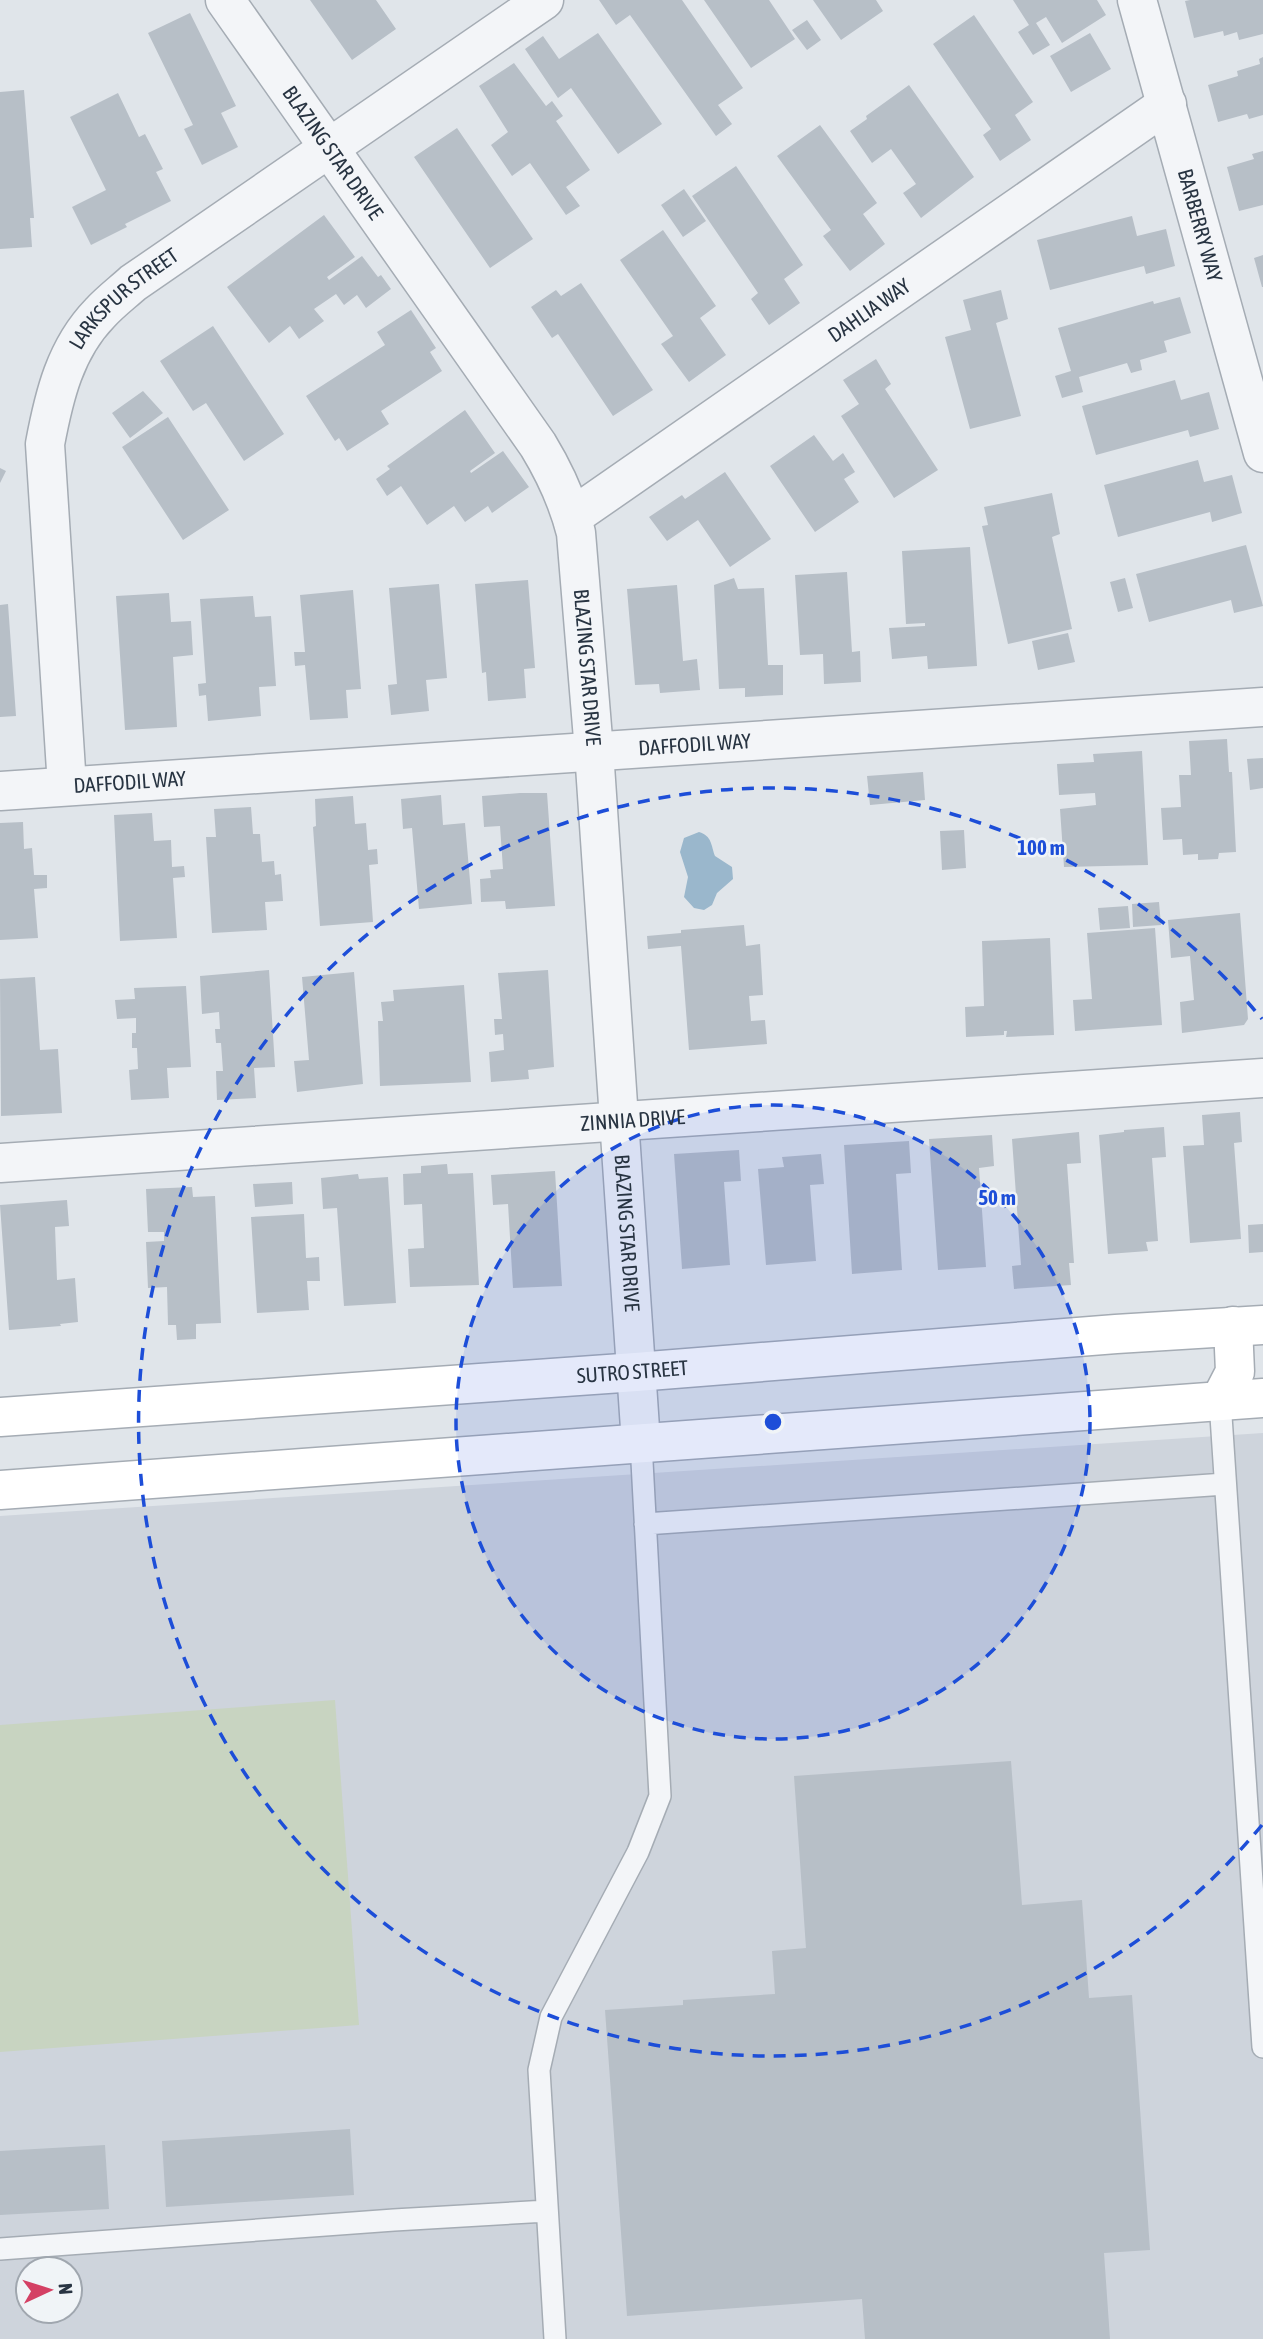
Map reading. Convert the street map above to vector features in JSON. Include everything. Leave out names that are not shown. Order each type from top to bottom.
[{"type":"main road","name":"SUTRO STREET","points":[[0,1417],[636,1373],[1248,1326]]},
{"type":"main road","points":[[1220,1401],[1235,1372],[1248,1326]]},
{"type":"main road","points":[[0,1490],[1263,1398]]},
{"type":"street","name":"BLAZING STAR DRIVE","points":[[225,0],[538,445],[556,475],[572,517],[576,533],[594,751],[617,1122],[641,1443]]},
{"type":"street","name":"LARKSPUR STREET","points":[[66,786],[45,443],[53,397],[70,355],[99,314],[133,283],[544,0]]},
{"type":"street","name":"BARBERRY WAY","points":[[1136,0],[1263,453]]},
{"type":"street","name":"DAHLIA WAY","points":[[572,517],[1167,104]]},
{"type":"street","name":"DAFFODIL WAY","points":[[0,791],[1263,707]]},
{"type":"street","name":"ZINNIA DRIVE","points":[[0,1163],[1263,1078]]},
{"type":"lane","points":[[1220,1401],[1263,2047]]},
{"type":"lane","points":[[555,2339],[539,2070],[551,2017],[638,1852],[660,1796],[641,1443]]},
{"type":"lane","points":[[645,1524],[1225,1484]]},
{"type":"lane","points":[[0,2249],[547,2211]]},
{"type":"shaded area","points":[[1263,1433],[1263,2339],[0,2339],[0,1516]]},
{"type":"green space","points":[[335,1700],[359,2025],[0,2052],[0,1725]]},
{"type":"water","points":[[699,832],[709,838],[715,856],[732,867],[733,879],[717,893],[712,905],[704,910],[694,908],[684,897],[688,877],[680,852],[684,838]]},
{"type":"building","points":[[310,0],[376,0],[396,29],[352,60]]},
{"type":"building","points":[[599,0],[682,0],[743,88],[718,105],[732,124],[716,136],[630,15],[616,25]]},
{"type":"building","points":[[704,0],[769,0],[795,39],[751,68]]},
{"type":"building","points":[[813,0],[876,0],[883,11],[841,40]]},
{"type":"building","points":[[1013,0],[1097,0],[1106,15],[1062,43],[1046,17],[1036,23],[1050,45],[1033,55],[1018,32],[1029,25]]},
{"type":"building","points":[[1263,0],[1263,34],[1239,40],[1237,32],[1224,36],[1223,31],[1194,38],[1185,1]]},
{"type":"building","points":[[190,13],[236,106],[221,113],[238,147],[202,165],[184,129],[193,125],[148,33]]},
{"type":"building","points":[[974,15],[1033,102],[1015,115],[1031,140],[1000,161],[983,135],[991,129],[933,44]]},
{"type":"building","points":[[807,20],[821,40],[807,50],[792,30]]},
{"type":"building","points":[[598,33],[662,124],[618,154],[571,88],[558,98],[525,49],[543,36],[559,59]]},
{"type":"building","points":[[1090,33],[1111,69],[1071,92],[1050,56]]},
{"type":"building","points":[[1263,57],[1263,115],[1249,119],[1247,114],[1218,122],[1208,85],[1238,76],[1237,71],[1260,64],[1259,59]]},
{"type":"building","points":[[514,63],[546,106],[552,101],[563,116],[556,121],[590,170],[566,187],[580,206],[566,215],[530,163],[512,176],[491,145],[508,132],[479,86]]},
{"type":"building","points":[[909,85],[974,177],[921,218],[903,193],[916,184],[891,149],[872,163],[850,131]]},
{"type":"building","points":[[24,90],[34,218],[30,218],[32,247],[0,249],[0,92]]},
{"type":"building","points":[[118,93],[139,137],[145,134],[163,169],[156,172],[171,201],[91,245],[72,207],[106,190],[70,117]]},
{"type":"building","points":[[820,125],[877,203],[863,214],[885,244],[850,271],[823,236],[831,230],[777,156]]},
{"type":"building","points":[[457,128],[533,239],[490,268],[414,157]]},
{"type":"building","points":[[1263,151],[1263,205],[1239,211],[1227,167],[1254,159],[1252,154]]},
{"type":"building","points":[[736,166],[803,265],[784,279],[800,303],[769,325],[751,299],[758,293],[692,196]]},
{"type":"building","points":[[684,189],[706,221],[683,237],[661,205]]},
{"type":"building","points":[[324,215],[355,257],[327,277],[329,280],[362,256],[391,289],[366,308],[357,295],[344,305],[336,294],[314,309],[324,321],[299,339],[290,326],[269,343],[227,287]]},
{"type":"building","points":[[1132,216],[1137,236],[1166,229],[1175,266],[1146,274],[1144,266],[1050,290],[1037,240]]},
{"type":"building","points":[[663,230],[716,306],[700,318],[726,355],[689,382],[661,344],[673,336],[620,260]]},
{"type":"building","points":[[1263,255],[1263,287],[1262,287],[1254,258]]},
{"type":"building","points":[[581,283],[653,390],[613,416],[558,334],[552,338],[531,307],[556,290],[561,296]]},
{"type":"building","points":[[1001,290],[1008,319],[996,323],[1021,416],[970,429],[945,337],[971,330],[963,300]]},
{"type":"building","points":[[1180,297],[1191,333],[1164,341],[1167,352],[1140,360],[1142,370],[1131,373],[1127,363],[1079,377],[1083,392],[1062,398],[1055,376],[1071,371],[1058,328],[1153,301],[1154,304]]},
{"type":"building","points":[[411,310],[436,348],[430,352],[442,371],[381,411],[389,424],[347,451],[339,438],[335,441],[306,396],[385,345],[377,332]]},
{"type":"building","points":[[213,326],[284,434],[244,461],[206,403],[193,411],[160,361]]},
{"type":"building","points":[[876,359],[891,384],[885,389],[938,470],[894,498],[841,416],[859,404],[843,380]]},
{"type":"building","points":[[1175,380],[1181,400],[1209,392],[1219,429],[1190,437],[1188,430],[1096,455],[1082,406]]},
{"type":"building","points":[[143,391],[163,413],[130,438],[112,413]]},
{"type":"building","points":[[465,410],[495,453],[470,471],[471,473],[503,451],[529,487],[492,513],[488,506],[465,522],[454,506],[427,525],[401,486],[387,496],[376,479],[390,469],[387,466]]},
{"type":"building","points":[[168,417],[229,510],[183,540],[122,447]]},
{"type":"building","points":[[814,435],[833,461],[843,453],[855,472],[844,479],[859,502],[815,532],[770,466]]},
{"type":"building","points":[[1198,460],[1204,482],[1232,475],[1242,513],[1212,522],[1210,512],[1118,537],[1104,485]]},
{"type":"building","points":[[0,468],[6,471],[0,483]]},
{"type":"building","points":[[725,472],[771,539],[730,567],[698,520],[667,541],[649,517],[682,495],[685,499]]},
{"type":"building","points":[[1052,493],[1060,534],[1052,537],[1072,629],[1008,644],[982,526],[988,525],[984,507]]},
{"type":"building","points":[[1246,545],[1263,606],[1234,613],[1231,600],[1149,622],[1136,574]]},
{"type":"building","points":[[970,547],[977,666],[928,669],[927,656],[892,659],[889,628],[925,626],[925,623],[906,624],[902,551]]},
{"type":"building","points":[[847,572],[852,652],[860,651],[861,682],[824,684],[823,654],[800,655],[795,575]]},
{"type":"building","points":[[734,578],[738,589],[764,588],[768,665],[783,665],[783,695],[745,697],[745,688],[719,689],[714,585]]},
{"type":"building","points":[[1125,578],[1133,608],[1118,612],[1110,582]]},
{"type":"building","points":[[528,580],[535,668],[524,669],[526,698],[488,701],[486,672],[482,673],[475,584]]},
{"type":"building","points":[[439,584],[447,678],[426,680],[429,711],[391,715],[388,685],[397,684],[389,588]]},
{"type":"building","points":[[677,585],[683,661],[697,659],[700,690],[660,693],[659,684],[635,685],[627,589]]},
{"type":"building","points":[[353,590],[361,689],[346,690],[348,718],[310,720],[305,665],[295,666],[294,652],[305,652],[300,595]]},
{"type":"building","points":[[169,593],[171,622],[191,621],[193,655],[173,657],[177,727],[125,730],[116,596]]},
{"type":"building","points":[[253,596],[255,617],[271,616],[276,686],[259,687],[261,716],[208,721],[206,695],[199,696],[198,684],[206,683],[200,599]]},
{"type":"building","points":[[8,604],[16,716],[0,717],[0,605]]},
{"type":"building","points":[[1068,633],[1075,662],[1038,670],[1032,641]]},
{"type":"building","points":[[1227,739],[1229,772],[1232,772],[1236,852],[1219,853],[1218,859],[1198,860],[1198,854],[1183,855],[1182,839],[1163,840],[1161,808],[1181,807],[1179,775],[1191,775],[1189,741]]},
{"type":"building","points":[[1142,751],[1148,865],[1064,867],[1060,809],[1096,805],[1095,793],[1059,795],[1057,764],[1094,762],[1093,754]]},
{"type":"building","points":[[1263,758],[1263,788],[1250,790],[1247,759]]},
{"type":"building","points":[[923,772],[925,800],[870,805],[867,776]]},
{"type":"building","points":[[547,793],[555,906],[506,909],[505,901],[481,902],[480,879],[491,878],[490,870],[503,869],[500,826],[484,827],[482,796]]},
{"type":"building","points":[[441,795],[443,825],[465,823],[472,904],[419,909],[412,828],[403,829],[401,799]]},
{"type":"building","points":[[353,796],[355,824],[366,823],[368,850],[377,849],[378,864],[369,865],[373,922],[320,926],[313,827],[316,826],[315,799]]},
{"type":"building","points":[[251,807],[253,834],[260,834],[262,862],[274,861],[275,875],[281,874],[283,901],[265,902],[267,930],[212,933],[206,837],[216,837],[214,809]]},
{"type":"building","points":[[152,813],[154,841],[171,840],[172,867],[184,866],[185,877],[173,878],[177,938],[120,941],[114,815]]},
{"type":"building","points":[[23,822],[24,849],[32,848],[34,875],[47,875],[47,888],[34,889],[38,938],[0,940],[0,823]]},
{"type":"building","points":[[964,830],[966,868],[942,870],[940,831]]},
{"type":"building","points":[[1159,902],[1161,925],[1133,927],[1132,904]]},
{"type":"building","points":[[1128,906],[1130,928],[1100,930],[1098,908]]},
{"type":"building","points":[[1240,913],[1248,1019],[1244,1025],[1182,1033],[1180,1002],[1194,1000],[1190,956],[1171,958],[1168,920]]},
{"type":"building","points":[[744,925],[746,946],[760,944],[763,995],[749,996],[751,1021],[765,1020],[767,1044],[689,1050],[681,946],[648,949],[647,936],[681,933],[681,930]]},
{"type":"building","points":[[1155,928],[1162,1025],[1075,1031],[1073,1000],[1092,999],[1087,933]]},
{"type":"building","points":[[1050,938],[1054,1035],[1006,1037],[1007,1031],[1004,1031],[1004,1035],[966,1037],[965,1007],[984,1006],[982,941]]},
{"type":"building","points":[[269,970],[275,1067],[254,1068],[256,1098],[217,1100],[216,1071],[223,1071],[221,1043],[216,1043],[215,1029],[220,1029],[219,1012],[202,1014],[200,976]]},
{"type":"building","points":[[548,970],[554,1067],[528,1070],[529,1079],[491,1082],[489,1052],[504,1050],[503,1034],[495,1035],[494,1019],[502,1019],[498,973]]},
{"type":"building","points":[[354,972],[363,1084],[297,1092],[294,1061],[309,1060],[302,977]]},
{"type":"building","points":[[35,977],[40,1050],[58,1049],[62,1113],[1,1116],[0,979]]},
{"type":"building","points":[[464,985],[471,1082],[380,1086],[378,1021],[383,1021],[381,1002],[394,1001],[393,990]]},
{"type":"building","points":[[186,986],[191,1067],[167,1068],[169,1098],[131,1100],[129,1070],[138,1069],[137,1048],[132,1048],[136,1018],[117,1019],[115,1000],[135,999],[134,988]]},
{"type":"building","points":[[1240,1112],[1242,1142],[1234,1143],[1241,1239],[1190,1243],[1183,1146],[1204,1145],[1202,1115]]},
{"type":"building","points":[[1164,1127],[1166,1157],[1152,1158],[1158,1241],[1146,1242],[1148,1251],[1108,1254],[1099,1135]]},
{"type":"building","points":[[1079,1132],[1081,1163],[1067,1164],[1074,1263],[1069,1263],[1071,1285],[1014,1289],[1012,1266],[1021,1265],[1012,1139]]},
{"type":"building","points":[[992,1135],[994,1166],[979,1168],[986,1267],[938,1270],[929,1139]]},
{"type":"building","points":[[909,1141],[911,1173],[896,1174],[902,1270],[852,1274],[844,1145]]},
{"type":"building","points":[[739,1150],[741,1181],[724,1182],[730,1265],[682,1269],[674,1154]]},
{"type":"building","points":[[821,1154],[824,1184],[810,1185],[816,1261],[766,1265],[758,1169],[784,1167],[782,1157]]},
{"type":"building","points":[[447,1164],[448,1174],[473,1173],[479,1285],[410,1287],[408,1249],[424,1248],[422,1204],[404,1205],[403,1174],[421,1173],[421,1166]]},
{"type":"building","points":[[555,1171],[562,1286],[513,1288],[508,1204],[493,1205],[491,1175]]},
{"type":"building","points":[[358,1174],[359,1179],[388,1177],[396,1303],[344,1306],[337,1208],[323,1209],[321,1178]]},
{"type":"building","points":[[292,1182],[293,1204],[255,1207],[253,1184]]},
{"type":"building","points":[[192,1187],[193,1197],[215,1196],[221,1323],[196,1324],[196,1339],[177,1340],[176,1325],[168,1325],[167,1287],[148,1288],[146,1242],[164,1241],[164,1232],[148,1232],[146,1189]]},
{"type":"building","points":[[67,1200],[69,1226],[55,1227],[57,1280],[75,1278],[78,1322],[9,1330],[0,1205]]},
{"type":"building","points":[[304,1214],[306,1258],[319,1257],[320,1281],[307,1281],[309,1310],[257,1313],[251,1217]]},
{"type":"building","points":[[1263,1224],[1263,1252],[1249,1253],[1248,1225]]},
{"type":"building","points":[[1011,1761],[1022,1905],[1082,1900],[1089,1998],[1132,1995],[1150,2250],[1104,2253],[1110,2339],[865,2339],[862,2299],[627,2316],[605,2010],[683,2005],[683,2000],[775,1994],[772,1951],[806,1948],[794,1776]]},
{"type":"building","points":[[350,2129],[354,2195],[166,2207],[162,2141]]},
{"type":"building","points":[[105,2145],[109,2209],[0,2215],[0,2151]]}]
